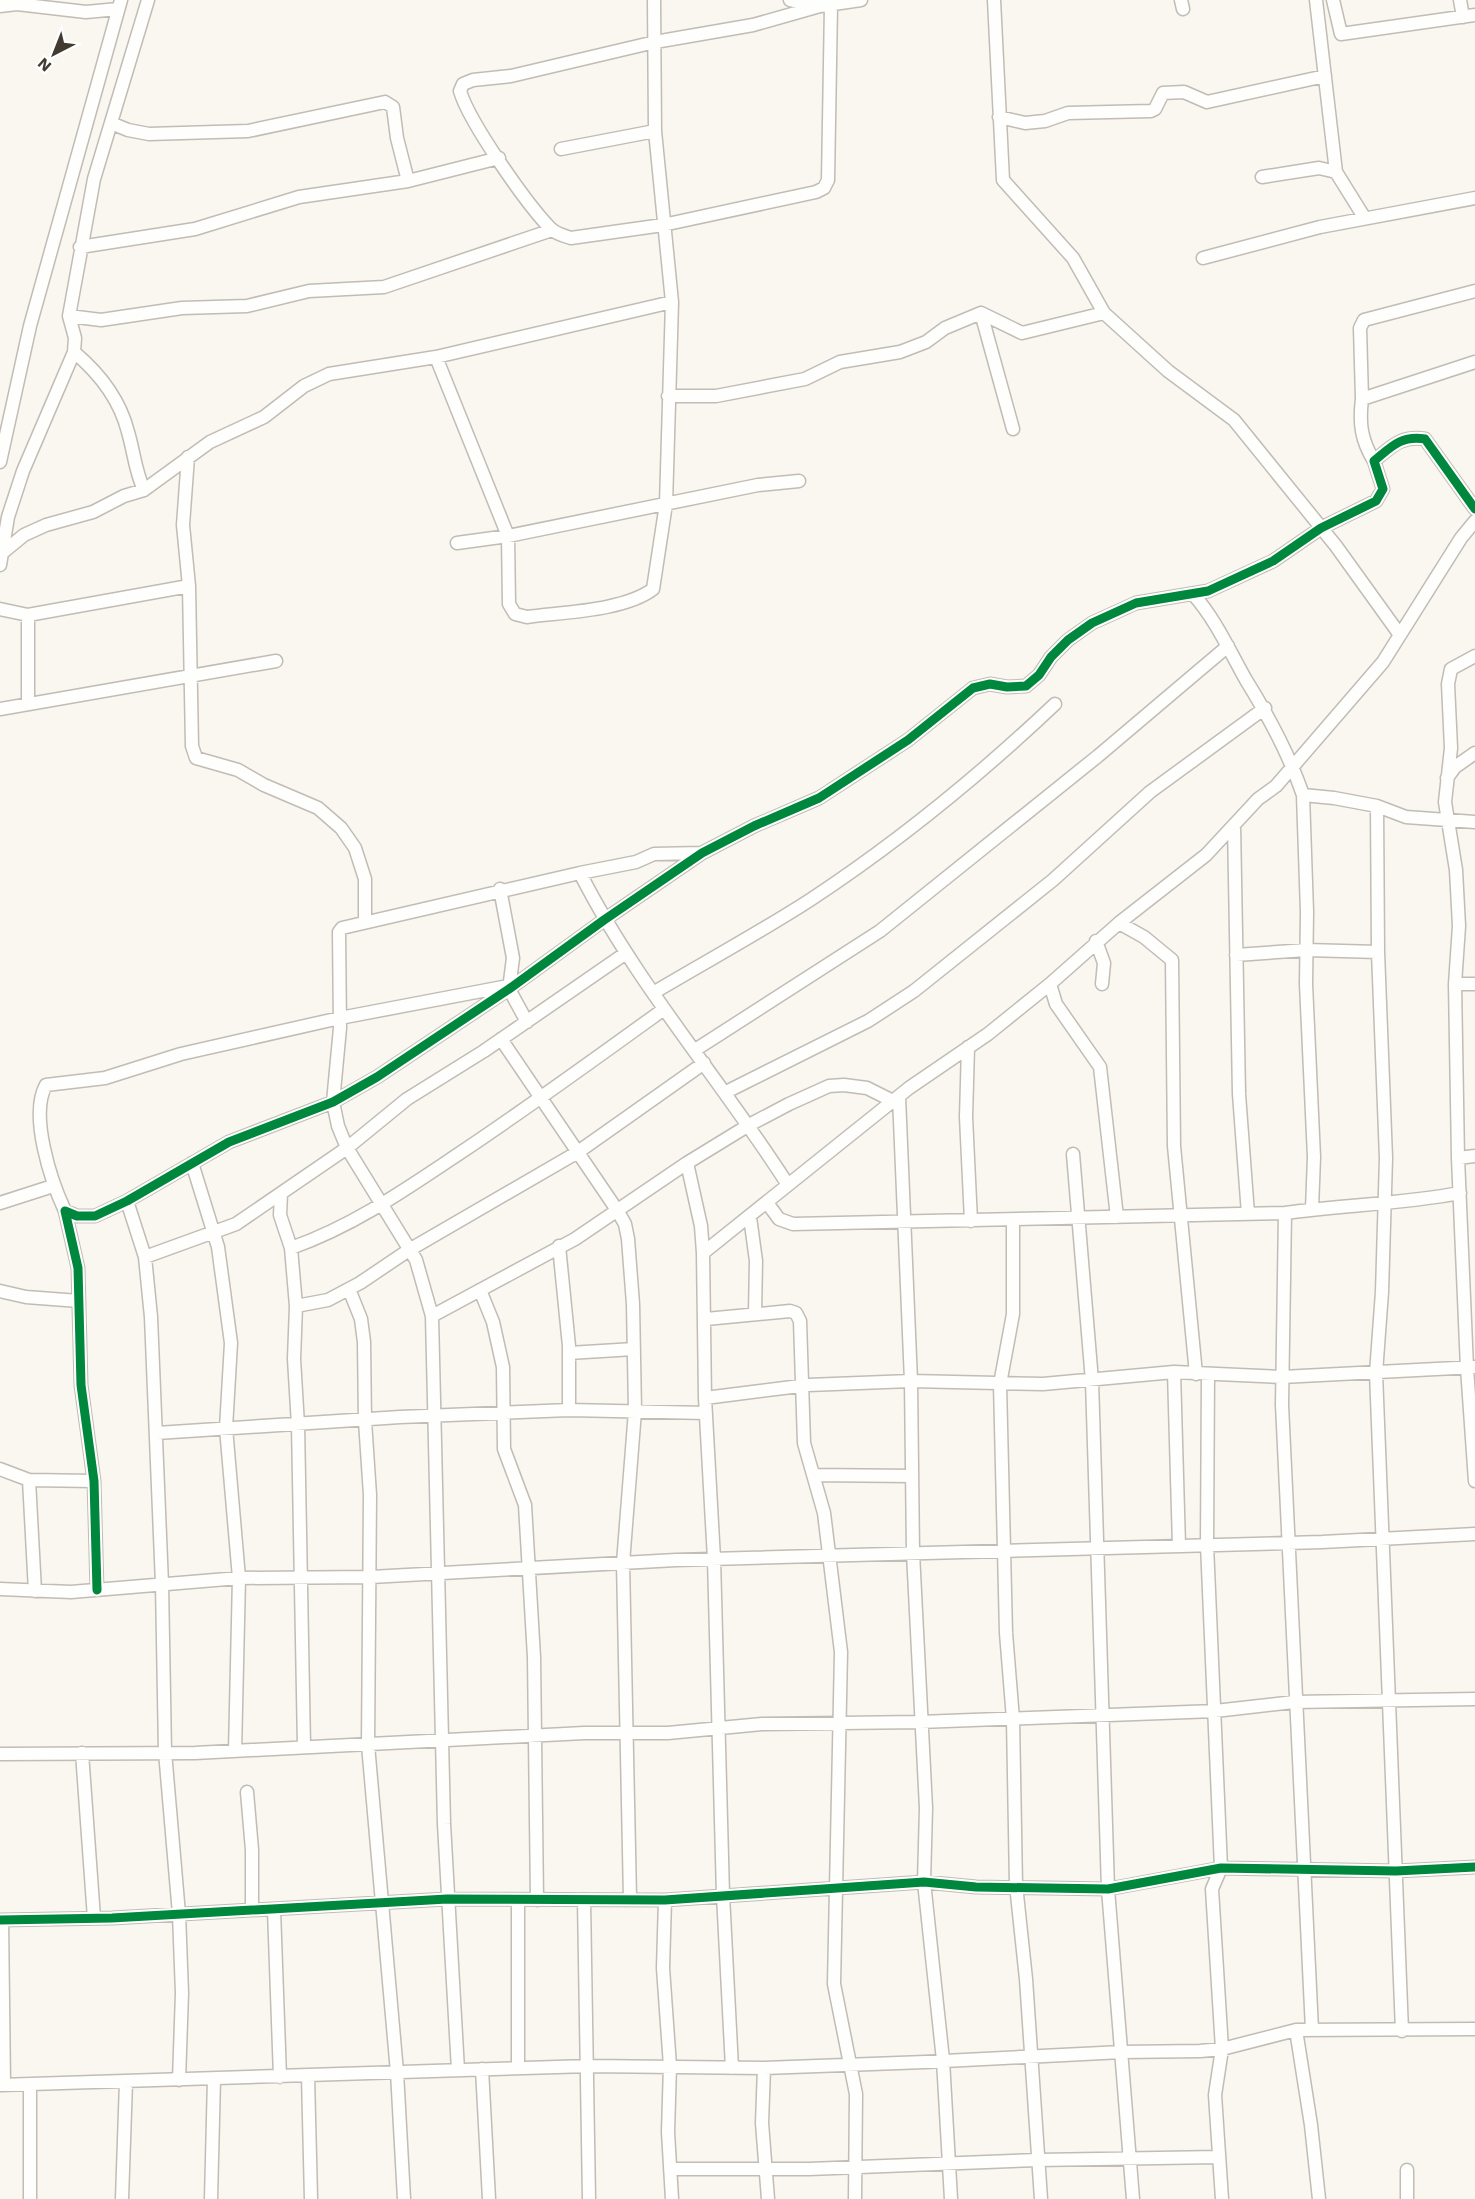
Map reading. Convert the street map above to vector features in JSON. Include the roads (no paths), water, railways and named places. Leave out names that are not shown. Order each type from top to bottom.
[{"type":"street","points":[[1,559],[8,517],[22,471],[74,352],[75,338],[69,316],[94,179],[148,0]]},
{"type":"street","points":[[436,357],[508,536],[509,604],[515,614],[527,617],[624,603],[641,598],[653,589],[666,504],[672,302],[655,131],[654,0]]},
{"type":"street","points":[[790,0],[825,5]]},
{"type":"street","points":[[825,5],[828,180],[824,188],[663,225],[571,238],[552,230],[499,158],[463,103],[460,91],[463,84],[473,80],[511,76],[655,42],[753,25],[825,5],[861,0]]},
{"type":"street","points":[[994,0],[1004,180],[1073,258],[1104,313],[1168,370],[1234,420],[1321,528],[1400,635]]},
{"type":"street","points":[[1316,0],[1336,172],[1364,217]]},
{"type":"street","points":[[1333,0],[1341,33]]},
{"type":"street","points":[[1321,36],[1469,16],[1460,0]]},
{"type":"street","points":[[0,6],[17,4],[86,12],[119,5],[30,326],[2,440],[0,462]]},
{"type":"street","points":[[999,117],[1025,123],[1045,121],[1068,113],[1151,111],[1155,110],[1163,93],[1184,92],[1207,102],[1325,76]]},
{"type":"street","points":[[111,123],[128,130],[149,134],[248,131],[385,102],[393,107],[397,138],[408,181]]},
{"type":"street","points":[[561,149],[655,131]]},
{"type":"street","points":[[80,247],[195,229],[299,197],[408,181],[499,158]]},
{"type":"street","points":[[1262,177],[1319,168],[1336,172]]},
{"type":"street","points":[[1203,258],[1364,217],[1475,198]]},
{"type":"street","points":[[69,316],[102,320],[182,308],[247,306],[309,291],[384,287],[552,230]]},
{"type":"street","points":[[65,1211],[87,1218],[127,1201],[192,1163],[264,1127],[333,1102],[377,1077],[510,988],[702,853],[754,826],[819,798],[908,740],[973,688],[990,684],[1007,687],[1026,686],[1039,675],[1051,657],[1068,640],[1092,623],[1137,603],[1208,591],[1273,561],[1321,528],[1376,501],[1383,489],[1360,430],[1362,399],[1360,328],[1364,320],[1475,291]]},
{"type":"street","points":[[1,559],[24,534],[46,525],[93,512],[144,490],[210,441],[264,417],[304,386],[329,374],[436,357],[672,302]]},
{"type":"street","points":[[668,396],[716,396],[805,379],[840,362],[900,352],[926,342],[945,328],[981,313],[1022,333],[1104,313]]},
{"type":"street","points":[[981,313],[1013,429]]},
{"type":"street","points":[[74,352],[103,380],[115,400],[128,429],[136,474],[144,490]]},
{"type":"street","points":[[1362,399],[1475,362]]},
{"type":"street","points":[[1374,461],[1397,441],[1412,437],[1425,439],[1475,509]]},
{"type":"street","points":[[188,457],[183,525],[189,586],[192,746],[196,758],[238,770],[264,785],[318,808],[341,828],[355,848],[365,879],[365,922]]},
{"type":"street","points":[[457,543],[508,536],[580,519],[758,485],[799,481]]},
{"type":"street","points":[[703,1253],[768,1204],[788,1185],[896,1099],[1050,984],[1096,941],[1206,855],[1293,766],[1383,662],[1461,538],[1475,521]]},
{"type":"street","points":[[0,609],[28,615],[189,586]]},
{"type":"street","points":[[1193,594],[1210,614],[1265,708],[1293,766],[1303,795],[1314,1157],[1312,1209]]},
{"type":"street","points":[[28,615],[28,703]]},
{"type":"street","points":[[695,1050],[880,931],[1098,756],[1228,646]]},
{"type":"street","points":[[1475,656],[1452,669],[1448,684],[1451,748],[1445,780],[1447,821],[1456,870],[1459,927],[1455,984],[1458,1158],[1471,1367],[1475,1481]]},
{"type":"street","points":[[0,709],[190,678],[276,661]]},
{"type":"street","points":[[653,993],[810,900],[942,803],[1016,741],[1055,704]]},
{"type":"street","points":[[726,1092],[868,1021],[914,991],[1053,880],[1150,792],[1265,708]]},
{"type":"street","points":[[1445,780],[1455,767],[1475,753]]},
{"type":"street","points":[[1303,795],[1377,806],[1406,817],[1475,822]]},
{"type":"street","points":[[1377,806],[1378,952],[1386,1158],[1382,1292],[1376,1373],[1402,2031]]},
{"type":"street","points":[[1234,825],[1239,1094],[1248,1214]]},
{"type":"street","points":[[458,2070],[447,1899],[436,1574],[432,1316],[416,1260],[347,1148],[333,1102],[340,1018],[339,932],[342,928],[365,922],[500,889],[636,862],[654,854],[702,853]]},
{"type":"street","points":[[580,873],[604,920],[664,1009],[749,1125],[788,1185]]},
{"type":"street","points":[[500,889],[513,958],[510,988],[527,1022]]},
{"type":"street","points":[[1119,923],[1144,937],[1172,960],[1174,1146],[1202,1374],[1221,1868],[1212,1888],[1222,2049],[1215,2095],[1222,2199]]},
{"type":"street","points":[[1096,941],[1104,963],[1102,984]]},
{"type":"street","points":[[1236,955],[1306,950],[1378,952]]},
{"type":"street","points":[[145,1257],[236,1224],[347,1148],[407,1099],[527,1022],[627,953]]},
{"type":"street","points":[[1050,984],[1056,1004],[1100,1067],[1117,1218]]},
{"type":"street","points":[[1455,984],[1475,984]]},
{"type":"street","points":[[97,1590],[94,1481],[81,1384],[78,1268],[65,1211],[53,1186],[41,1119],[42,1093],[46,1085],[105,1078],[181,1054],[340,1018],[510,988]]},
{"type":"street","points":[[291,1248],[327,1235],[382,1206],[541,1098],[664,1009]]},
{"type":"street","points":[[501,1039],[617,1210],[625,1224],[628,1239],[635,1412],[623,1563],[624,1732],[630,1898]]},
{"type":"street","points":[[968,1047],[966,1118],[971,1221]]},
{"type":"street","points":[[296,1306],[328,1300],[349,1289],[410,1250],[578,1152],[705,1063]]},
{"type":"street","points":[[432,1316],[559,1246],[749,1125],[829,1086],[844,1084],[867,1088],[896,1099]]},
{"type":"street","points":[[896,1099],[911,1381],[913,1553],[926,1808],[924,1882],[943,2060],[951,2199]]},
{"type":"street","points":[[1073,1154],[1092,1381],[1108,1889],[1133,2199]]},
{"type":"street","points":[[1458,1158],[1475,1156]]},
{"type":"street","points":[[192,1163],[215,1233],[231,1342],[226,1428],[238,1578],[235,1751]]},
{"type":"street","points":[[687,1164],[701,1226],[703,1253],[706,1319],[705,1398],[714,1559],[723,1895],[732,2068]]},
{"type":"street","points":[[0,1203],[53,1186]]},
{"type":"street","points":[[768,1204],[780,1220],[794,1224],[904,1223],[1285,1213],[1383,1202],[1417,1201],[1460,1193]]},
{"type":"street","points":[[281,1194],[279,1215],[291,1248],[296,1306],[294,1359],[298,1425],[304,1748]]},
{"type":"street","points":[[127,1201],[145,1257],[151,1317],[162,1584],[165,1752],[179,1914],[182,2035],[179,2080]]},
{"type":"street","points":[[1285,1213],[1282,1377],[1294,1702],[1306,1867],[1312,2030]]},
{"type":"street","points":[[750,1217],[756,1261],[754,1313]]},
{"type":"street","points":[[1013,1220],[1013,1314],[1000,1383],[1006,1633],[1013,1719],[1016,1886],[1032,2057],[1041,2199]]},
{"type":"street","points":[[559,1246],[569,1353],[569,1410]]},
{"type":"street","points":[[349,1289],[363,1330],[364,1421],[370,1495],[368,1745],[380,1902],[397,2072],[404,2199]]},
{"type":"street","points":[[480,1290],[493,1322],[503,1367],[504,1449],[525,1505],[530,1568],[537,1900]]},
{"type":"street","points":[[0,1291],[26,1297],[79,1301]]},
{"type":"street","points":[[706,1319],[754,1313],[796,1313],[800,1321],[804,1443],[825,1513],[828,1555],[841,1652],[838,1887],[834,1984],[856,2094],[855,2199]]},
{"type":"street","points":[[569,1353],[634,1349]]},
{"type":"street","points":[[705,1398],[802,1386],[911,1381],[1000,1383],[1092,1381],[1174,1372],[1282,1377],[1471,1367]]},
{"type":"street","points":[[1174,1372],[1179,1546]]},
{"type":"street","points":[[157,1433],[569,1410],[706,1413]]},
{"type":"street","points":[[0,1469],[29,1480],[94,1481]]},
{"type":"street","points":[[814,1475],[912,1476]]},
{"type":"street","points":[[29,1480],[35,1591]]},
{"type":"street","points":[[0,1589],[97,1590],[238,1578],[370,1577],[714,1559],[1288,1543],[1475,1534]]},
{"type":"street","points":[[0,1754],[235,1751],[624,1732],[668,1732],[762,1724],[1013,1719],[1215,1711],[1294,1702],[1475,1699]]},
{"type":"street","points":[[82,1753],[94,1918]]},
{"type":"street","points":[[247,1792],[252,1850],[252,1910]]},
{"type":"street","points":[[1475,1867],[1396,1871],[1306,1867],[1221,1868],[1108,1889],[976,1887],[924,1882],[664,1900],[630,1898],[447,1899],[274,1910],[1,1920],[2,2085],[589,2066],[764,2068],[1222,2049],[1296,2031],[1312,2030],[1475,2029]]},
{"type":"street","points":[[518,1900],[518,2068]]},
{"type":"street","points":[[584,1900],[589,2066],[589,2199]]},
{"type":"street","points":[[664,1900],[663,1968],[670,2066],[672,2199]]},
{"type":"street","points":[[274,1910],[280,2077]]},
{"type":"street","points":[[1296,2031],[1311,2125],[1319,2199]]},
{"type":"street","points":[[764,2068],[762,2122],[768,2199]]},
{"type":"street","points":[[482,2069],[489,2199]]},
{"type":"street","points":[[308,2076],[311,2199]]},
{"type":"street","points":[[211,2199],[214,2079]]},
{"type":"street","points":[[122,2199],[126,2082]]},
{"type":"street","points":[[30,2085],[30,2199]]},
{"type":"street","points":[[670,2169],[1218,2157]]},
{"type":"street","points":[[1407,2170],[1407,2199]]}]
